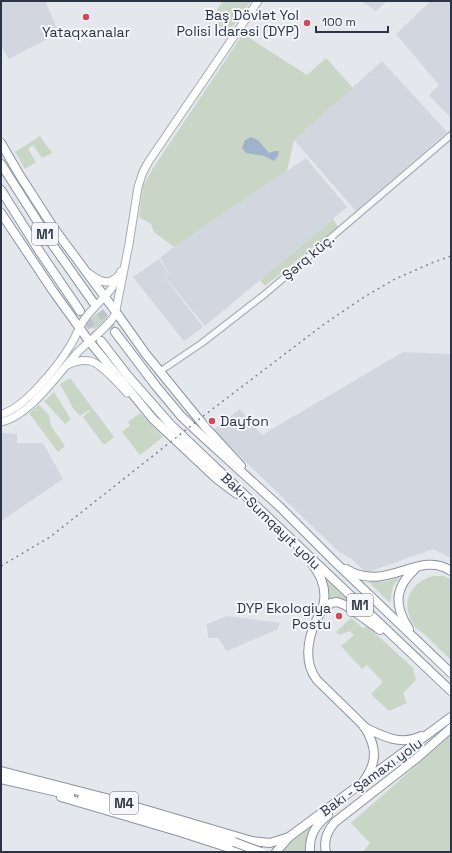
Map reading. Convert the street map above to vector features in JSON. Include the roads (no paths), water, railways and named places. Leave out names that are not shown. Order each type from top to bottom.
[{"type":"highway","points":[[1,143],[35,200],[159,372],[206,428],[280,507]]},
{"type":"highway","name":"M1","points":[[1,164],[52,244],[93,302]]},
{"type":"highway","name":"M1","points":[[1,190],[40,252],[80,311]]},
{"type":"highway","points":[[1,213],[53,291],[89,341],[153,419],[217,479],[270,520]]},
{"type":"highway","name":"Bakı-Sumqayıt yolu","points":[[114,332],[181,416],[280,507],[451,673]]},
{"type":"highway","name":"Bakı-Sumqayıt yolu","points":[[102,341],[128,376],[170,424],[451,691]]},
{"type":"highway","points":[[297,546],[316,570],[323,584],[324,602],[309,645],[309,662],[312,672],[317,680],[364,726],[373,744],[374,761],[371,772],[363,782]]},
{"type":"highway","points":[[335,562],[350,572],[369,578],[386,576],[431,564],[451,571]]},
{"type":"highway","points":[[417,567],[408,575],[402,584],[398,601],[402,618],[417,641]]},
{"type":"highway","points":[[320,615],[331,602],[341,603],[367,620],[415,657]]},
{"type":"highway","name":"Bakı - Şamaxı yolu","points":[[289,837],[451,717]]},
{"type":"highway","points":[[364,726],[396,740],[410,740],[434,730]]},
{"type":"highway","name":"Bakı - Şamaxı yolu","points":[[325,851],[326,837],[335,822],[417,758],[451,728]]},
{"type":"highway","points":[[310,852],[311,835],[321,820],[416,749],[430,737],[434,730]]},
{"type":"highway","name":"M4","points":[[1,772],[112,800],[246,840]]},
{"type":"highway","name":"M4","points":[[1,779],[110,805],[217,837],[261,852]]},
{"type":"highway","name":"M4","points":[[13,782],[180,832],[241,852]]},
{"type":"highway","points":[[246,840],[270,843],[289,837]]},
{"type":"highway","points":[[276,852],[289,837]]},
{"type":"highway","points":[[241,852],[248,852],[251,848],[250,843],[246,840]]},
{"type":"main road","points":[[1,414],[14,409],[52,383],[89,341],[110,322],[116,312],[133,223],[138,187],[146,167],[258,1]]},
{"type":"main road","points":[[1,422],[17,416],[35,395],[69,348],[86,316],[105,298],[112,289],[120,274],[127,254]]},
{"type":"main road","points":[[74,256],[90,275],[101,281],[113,281],[120,274]]},
{"type":"main road","points":[[66,366],[80,360],[86,360],[97,364],[153,419]]},
{"type":"street","name":"Şərq küç.","points":[[159,372],[202,343],[265,294],[451,135]]},
{"type":"street","points":[[255,852],[270,843]]},
{"type":"water","points":[[251,137],[258,140],[269,153],[279,151],[278,156],[274,161],[264,156],[246,153],[242,148],[245,140]]},
{"type":"tunnel","points":[[93,302],[115,332]]},
{"type":"tunnel","points":[[80,311],[101,340]]},
{"type":"railway","points":[[1,566],[50,537],[206,414],[323,325],[364,297],[395,279],[451,256]]},
{"type":"place","name":"Yataqxanalar","points":[[86,17]]},
{"type":"place","name":"Baş Dövlət Yol Polisi İdarəsi (DYP)","points":[[307,23]]},
{"type":"place","name":"Dayfon","points":[[212,421]]},
{"type":"place","name":"DYP Ekologiya Postu","points":[[339,616]]}]
